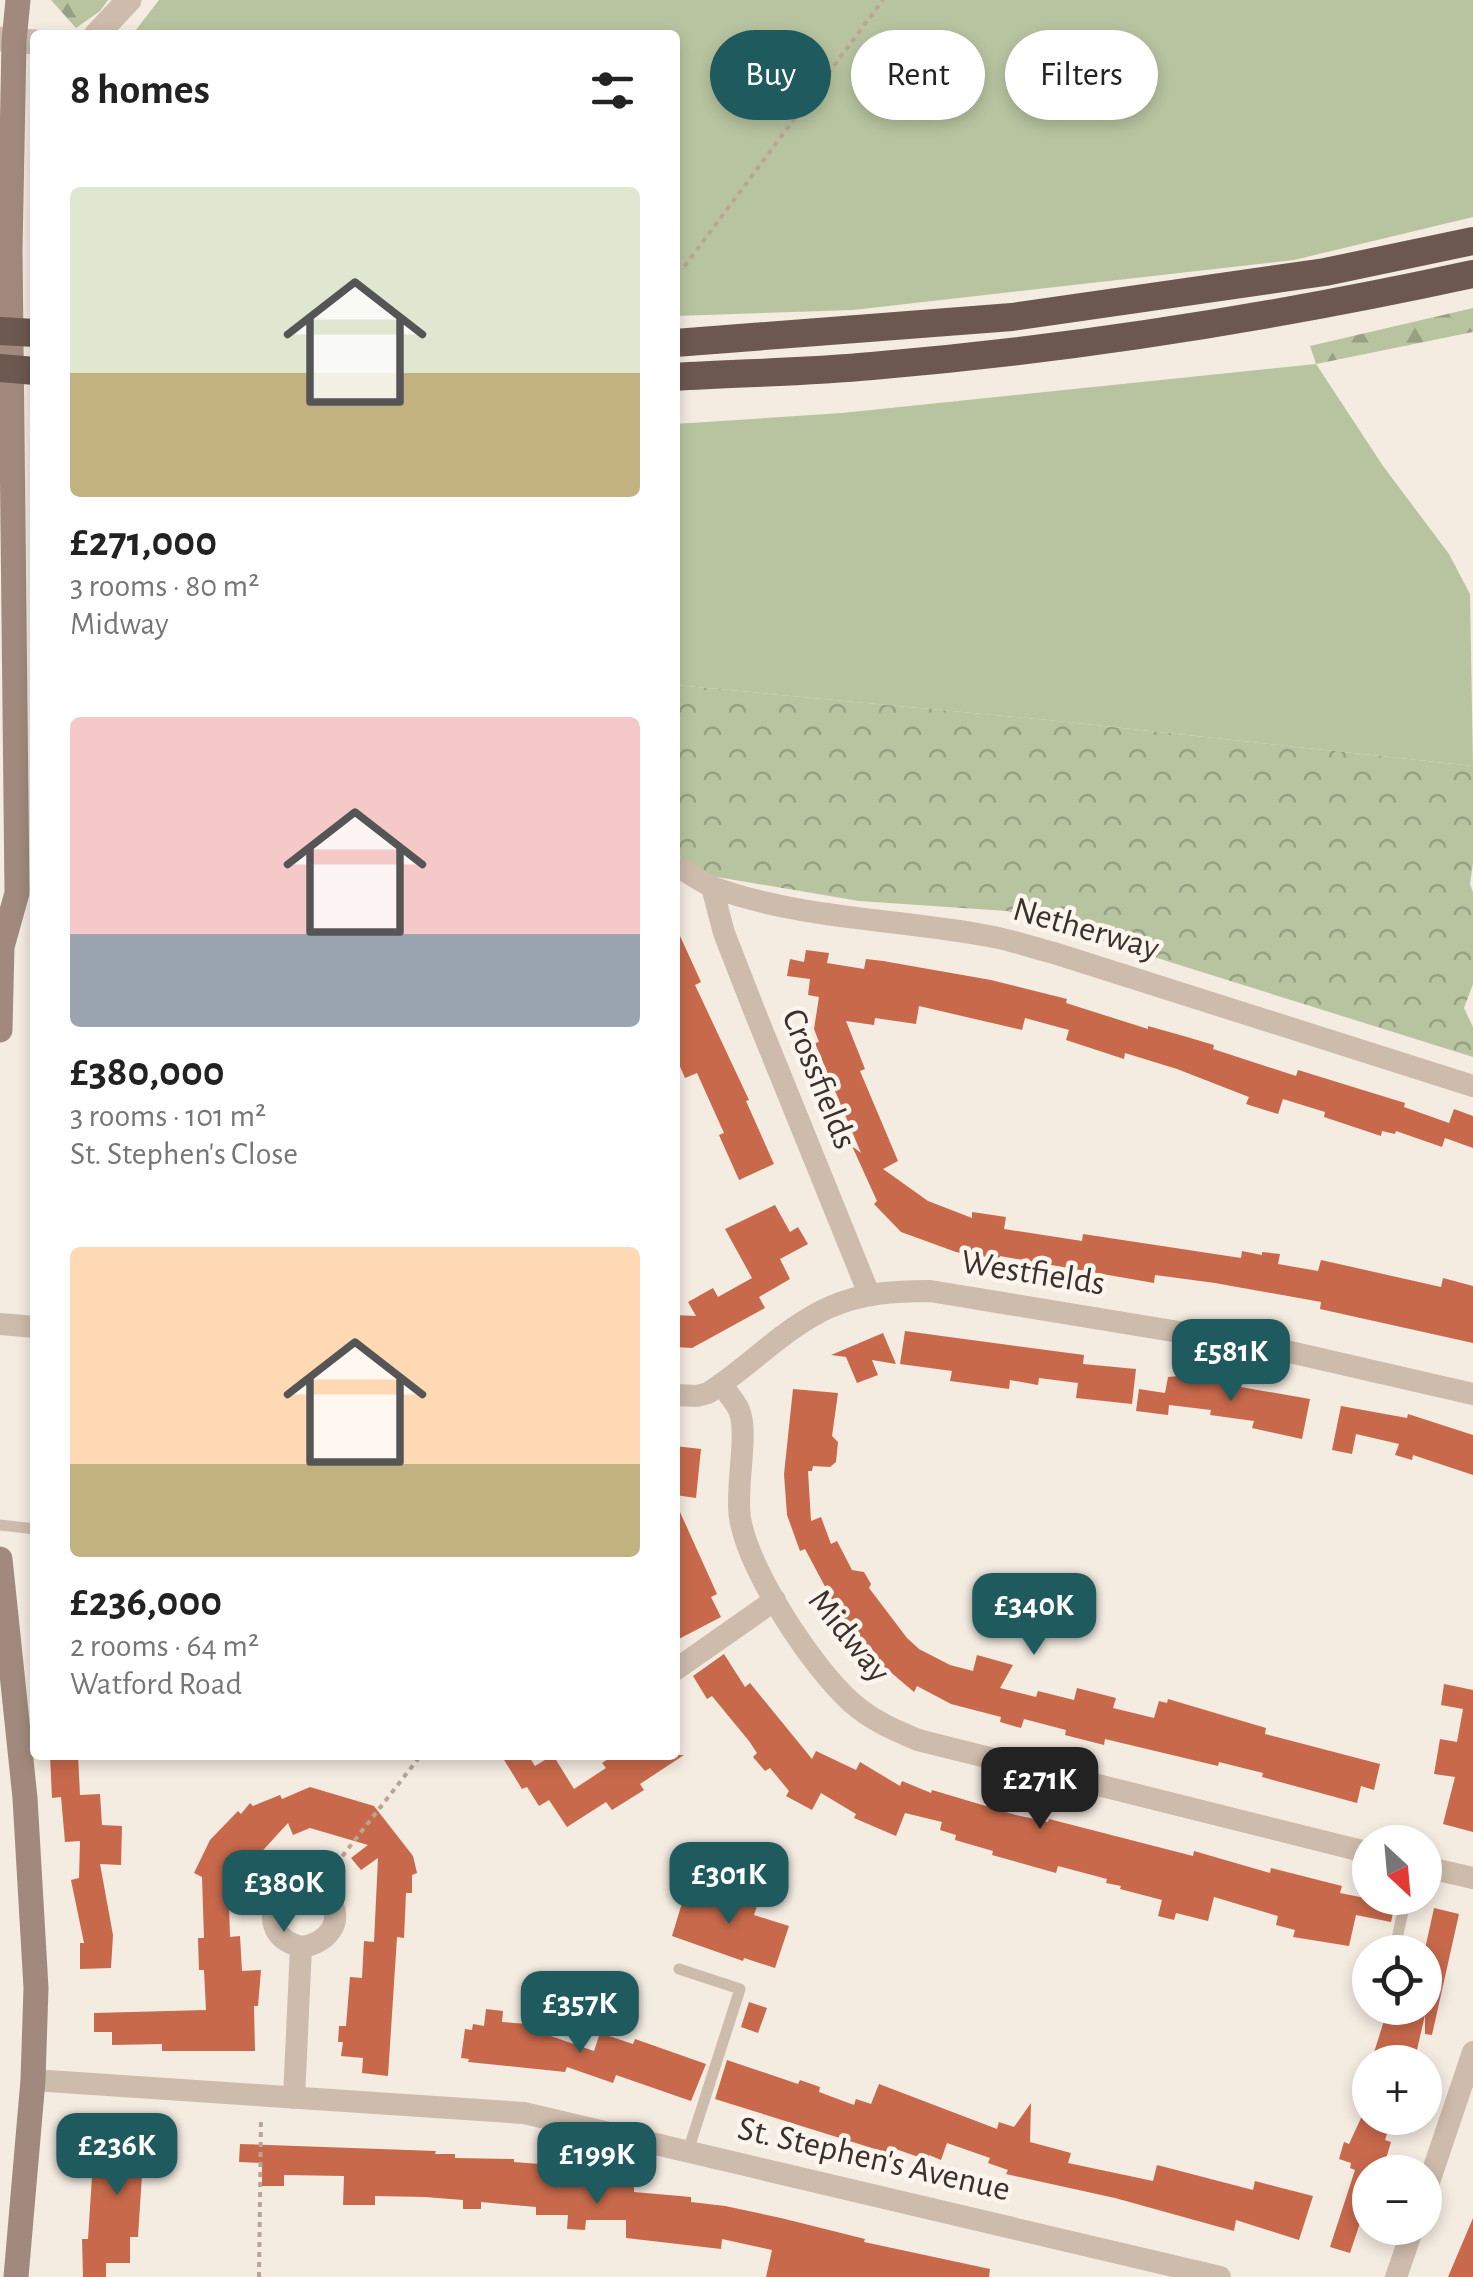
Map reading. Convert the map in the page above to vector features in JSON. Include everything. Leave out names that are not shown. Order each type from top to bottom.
[{"type":"highway","points":[[680,343],[1012,317],[1325,272],[1473,241]]},
{"type":"highway","points":[[680,377],[871,366],[1077,344],[1337,303],[1473,274]]},
{"type":"highway","points":[[0,331],[30,333]]},
{"type":"highway","points":[[0,368],[30,371]]},
{"type":"main road","points":[[0,1030],[1,943],[17,893],[8,766],[10,250],[18,0]]},
{"type":"main road","points":[[0,1560],[7,1681],[25,1798],[36,1988],[16,2277]]},
{"type":"street","points":[[101,30],[129,0]]},
{"type":"street","name":"Netherway","points":[[680,868],[712,887],[851,919],[994,937],[1054,953],[1473,1086]]},
{"type":"street","name":"Crossfields","points":[[712,887],[724,933],[748,995],[870,1294]]},
{"type":"street","name":"Westfields","points":[[721,1384],[829,1308],[870,1294],[930,1291],[1225,1339],[1473,1394]]},
{"type":"street","points":[[0,1324],[30,1327]]},
{"type":"street","points":[[680,1395],[697,1396],[721,1384]]},
{"type":"street","name":"Midway","points":[[721,1384],[742,1421],[738,1478],[743,1530],[760,1574],[823,1670],[851,1702],[884,1726],[918,1740],[1352,1848]]},
{"type":"street","points":[[680,1666],[775,1600]]},
{"type":"street","points":[[1442,1871],[1473,1878]]},
{"type":"street","points":[[298,1884],[318,1888],[334,1905],[334,1926],[323,1940],[301,1946],[291,1944],[274,1924],[275,1903],[288,1888],[298,1884]]},
{"type":"street","points":[[294,2098],[301,1946]]},
{"type":"street","points":[[1438,2155],[1473,2052]]},
{"type":"street","name":"St. Stephen's Avenue","points":[[32,2080],[524,2113],[1220,2277]]},
{"type":"street","points":[[1396,2277],[1408,2245]]},
{"type":"lane","points":[[0,1525],[30,1528]]},
{"type":"lane","points":[[678,1969],[740,1989],[688,2151]]},
{"type":"path","points":[[680,267],[684,267],[884,0]]},
{"type":"path","points":[[318,1888],[417,1760]]},
{"type":"path","points":[[258,2277],[262,2097]]},
{"type":"green space","points":[[51,0],[108,0],[100,11],[76,28]]},
{"type":"green space","points":[[159,0],[1473,0],[1473,217],[1294,260],[853,310],[680,316],[680,30],[136,30]]},
{"type":"green space","points":[[1473,308],[1473,332],[1316,364],[1310,346]]},
{"type":"green space","points":[[1316,364],[1383,466],[1449,554],[1470,594],[1473,766],[680,685],[680,424],[842,413]]},
{"type":"green space","points":[[680,685],[1473,766],[1473,984],[1464,1008],[1473,1027],[1473,1057],[1007,911],[859,901],[711,876],[680,856]]},
{"type":"building","points":[[680,936],[701,982],[695,985],[774,1164],[739,1180],[719,1135],[724,1133],[697,1073],[685,1078],[680,1066]]},
{"type":"building","points":[[806,950],[829,953],[827,963],[864,969],[866,959],[991,980],[1067,999],[1066,1003],[1148,1029],[1214,1045],[1213,1049],[1296,1076],[1298,1070],[1405,1103],[1404,1107],[1449,1123],[1454,1109],[1473,1116],[1473,1148],[1445,1138],[1442,1147],[1396,1131],[1382,1131],[1381,1136],[1283,1099],[1278,1114],[1246,1104],[1249,1097],[1177,1069],[1125,1053],[1124,1059],[1066,1040],[1069,1030],[1025,1018],[1022,1030],[919,1006],[916,1024],[875,1018],[874,1025],[846,1021],[865,1069],[860,1071],[898,1161],[883,1169],[928,1201],[972,1218],[972,1212],[1006,1217],[1004,1229],[1082,1241],[1083,1234],[1241,1258],[1242,1251],[1280,1254],[1278,1264],[1318,1271],[1321,1260],[1441,1287],[1443,1278],[1473,1286],[1473,1343],[1320,1309],[1321,1302],[1215,1283],[1155,1275],[1154,1283],[956,1252],[901,1232],[874,1204],[877,1201],[852,1146],[861,1153],[815,1043],[819,1042],[814,1029],[819,997],[808,995],[810,979],[787,976],[790,959],[804,962]]},
{"type":"building","points":[[775,1205],[790,1232],[798,1227],[808,1244],[780,1259],[790,1279],[759,1297],[765,1308],[692,1348],[680,1347],[680,1315],[696,1316],[688,1302],[713,1288],[718,1297],[752,1278],[725,1229]]},
{"type":"building","points":[[905,1331],[1084,1355],[1083,1364],[1136,1369],[1132,1404],[1076,1398],[1078,1383],[1039,1378],[1038,1385],[1010,1380],[1009,1389],[950,1381],[952,1371],[900,1364]]},
{"type":"building","points":[[883,1333],[896,1364],[872,1360],[878,1375],[857,1383],[846,1357],[831,1355]]},
{"type":"building","points":[[1168,1377],[1310,1399],[1302,1439],[1252,1428],[1254,1421],[1210,1415],[1211,1410],[1169,1405],[1168,1415],[1136,1411],[1139,1389],[1165,1393]]},
{"type":"building","points":[[793,1389],[838,1393],[832,1436],[838,1442],[836,1462],[830,1467],[813,1466],[808,1471],[811,1521],[821,1517],[831,1544],[837,1541],[852,1570],[864,1572],[871,1584],[869,1588],[919,1649],[950,1665],[973,1671],[977,1655],[1013,1665],[1000,1688],[1036,1697],[1038,1691],[1074,1700],[1077,1688],[1116,1698],[1113,1708],[1154,1718],[1159,1701],[1167,1703],[1168,1699],[1266,1728],[1265,1734],[1380,1764],[1374,1790],[1361,1786],[1357,1803],[1219,1762],[1218,1766],[1105,1739],[1104,1745],[1024,1719],[1021,1728],[1000,1722],[1001,1717],[951,1704],[917,1686],[914,1692],[881,1664],[878,1667],[846,1626],[805,1549],[800,1551],[787,1515],[784,1474]]},
{"type":"building","points":[[1341,1406],[1407,1418],[1408,1414],[1473,1435],[1473,1475],[1413,1455],[1412,1460],[1395,1455],[1399,1444],[1356,1434],[1352,1454],[1332,1450]]},
{"type":"building","points":[[680,1447],[701,1449],[696,1498],[680,1496]]},
{"type":"building","points":[[680,1512],[717,1594],[711,1597],[721,1617],[680,1638]]},
{"type":"building","points":[[724,1654],[745,1687],[750,1683],[812,1759],[816,1751],[856,1770],[860,1762],[900,1786],[902,1781],[931,1793],[932,1790],[1016,1815],[1048,1822],[1049,1819],[1193,1856],[1194,1851],[1270,1873],[1271,1868],[1342,1886],[1340,1893],[1352,1895],[1352,1915],[1356,1915],[1349,1946],[1293,1937],[1295,1930],[1276,1925],[1278,1916],[1214,1897],[1208,1921],[1176,1913],[1174,1920],[1158,1916],[1162,1900],[1058,1866],[1056,1873],[992,1855],[993,1851],[955,1840],[956,1835],[940,1830],[942,1822],[905,1813],[896,1836],[854,1818],[856,1814],[821,1793],[812,1810],[786,1796],[789,1791],[770,1768],[765,1771],[753,1757],[757,1753],[749,1741],[712,1696],[707,1699],[693,1676]]},
{"type":"building","points":[[1444,1684],[1473,1690],[1473,1832],[1443,1824],[1455,1777],[1434,1774],[1440,1739],[1457,1742],[1463,1709],[1441,1705]]},
{"type":"building","points":[[50,1760],[78,1760],[80,1795],[100,1794],[102,1825],[122,1826],[121,1865],[100,1864],[113,1935],[111,1968],[80,1969],[80,1943],[84,1943],[71,1880],[79,1878],[80,1841],[65,1842],[61,1797],[52,1798]]},
{"type":"building","points":[[504,1760],[531,1760],[535,1766],[545,1760],[556,1760],[574,1789],[606,1768],[602,1763],[606,1760],[676,1760],[640,1784],[644,1790],[612,1810],[606,1802],[567,1827],[549,1800],[539,1806],[527,1787],[522,1789]]},
{"type":"building","points":[[310,1787],[374,1806],[413,1856],[417,1873],[412,1875],[412,1893],[406,1893],[404,1938],[397,1937],[388,2076],[362,2073],[363,2058],[341,2056],[343,2042],[338,2042],[339,2026],[346,2026],[350,1977],[362,1978],[364,1941],[374,1942],[378,1858],[361,1870],[351,1858],[368,1845],[310,1828],[293,1835],[288,1823],[253,1861],[244,1879],[228,1870],[230,1937],[240,1936],[242,1971],[261,1970],[258,2006],[254,2006],[255,2051],[162,2051],[162,2044],[112,2045],[112,2032],[94,2032],[94,2013],[206,2010],[198,1938],[204,1938],[202,1877],[194,1873],[210,1840],[238,1811],[241,1814],[250,1803],[253,1806],[280,1795],[282,1799]]},
{"type":"building","points":[[706,1882],[723,1888],[721,1895],[757,1906],[754,1915],[789,1926],[775,1968],[672,1936],[685,1893],[701,1899]]},
{"type":"building","points":[[1442,1910],[1459,1914],[1442,1990],[1442,1935],[1428,1935],[1432,1915],[1442,1915]]},
{"type":"building","points":[[1356,1915],[1393,1915],[1391,1922]]},
{"type":"building","points":[[749,2002],[767,2008],[758,2033],[741,2027]]},
{"type":"building","points":[[486,2009],[503,2011],[502,2022],[543,2025],[542,2033],[594,2051],[600,2033],[633,2044],[635,2039],[706,2064],[691,2101],[616,2075],[613,2083],[567,2067],[565,2072],[468,2062],[469,2059],[461,2058],[465,2029],[472,2030],[473,2024],[484,2026]]},
{"type":"building","points":[[1383,2025],[1423,2025],[1418,2045],[1376,2045]]},
{"type":"building","points":[[1425,2025],[1434,2025],[1432,2035],[1425,2034]]},
{"type":"building","points":[[727,2060],[798,2084],[800,2080],[820,2087],[819,2092],[854,2105],[856,2099],[871,2104],[879,2084],[997,2129],[999,2122],[1014,2127],[1031,2103],[1030,2142],[1071,2153],[1068,2163],[1153,2181],[1157,2165],[1253,2190],[1255,2181],[1313,2196],[1299,2240],[1236,2220],[1234,2231],[1115,2198],[1006,2174],[1008,2170],[988,2163],[990,2158],[947,2143],[941,2160],[929,2155],[927,2160],[890,2147],[888,2153],[715,2099]]},
{"type":"building","points":[[116,2129],[164,2133],[162,2160],[143,2159],[138,2237],[130,2237],[130,2263],[106,2263],[106,2277],[83,2277],[82,2239],[88,2239],[93,2161],[100,2161],[101,2140],[114,2141]]},
{"type":"building","points":[[1353,2135],[1387,2135],[1385,2140],[1391,2142],[1387,2155],[1352,2155],[1352,2169],[1351,2163],[1339,2159],[1344,2142],[1349,2144]]},
{"type":"building","points":[[240,2144],[436,2151],[435,2154],[455,2154],[455,2158],[514,2159],[553,2165],[634,2182],[634,2192],[691,2197],[691,2202],[781,2218],[865,2239],[864,2242],[990,2269],[989,2277],[766,2277],[772,2250],[722,2239],[721,2249],[626,2238],[626,2220],[586,2220],[585,2230],[567,2229],[568,2215],[536,2215],[536,2207],[481,2202],[481,2209],[463,2209],[463,2200],[425,2197],[375,2196],[375,2205],[343,2205],[344,2176],[284,2175],[284,2186],[262,2186],[262,2163],[239,2162]]},
{"type":"building","points":[[1352,2179],[1353,2245],[1350,2253],[1330,2247]]},
{"type":"building","points":[[1473,2218],[1473,2277],[1448,2277]]}]
